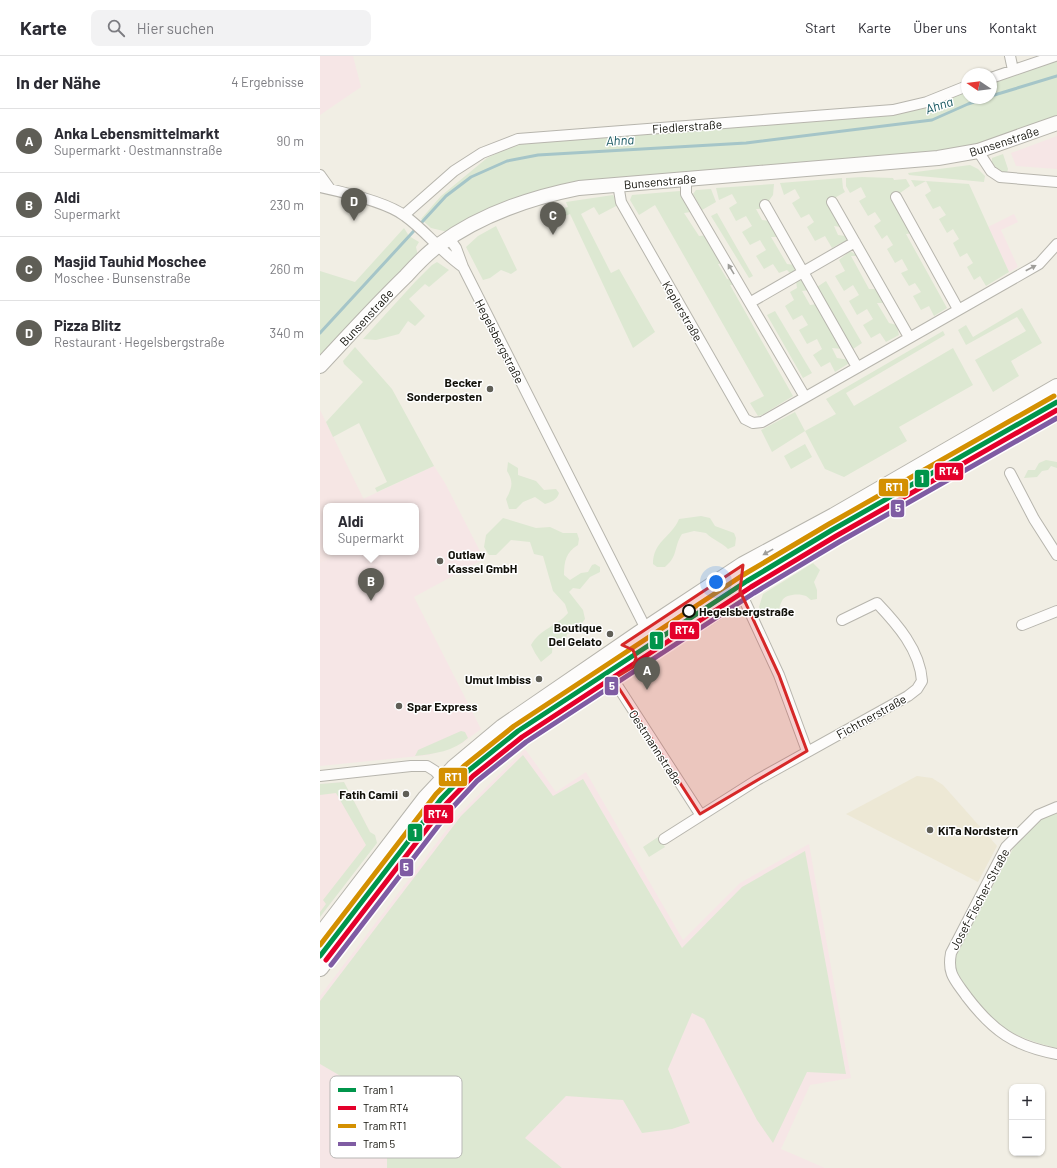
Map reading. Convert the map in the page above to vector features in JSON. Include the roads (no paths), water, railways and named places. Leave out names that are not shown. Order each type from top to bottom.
[{"type":"main road","points":[[320,936],[384,852],[443,780],[503,727],[622,645],[743,565],[834,516],[1057,387]]},
{"type":"main road","points":[[320,968],[436,815],[470,779],[514,742],[742,595],[778,569],[1057,411]]},
{"type":"main road","points":[[742,595],[740,583],[743,565]]},
{"type":"main road","points":[[622,645],[631,648],[634,651],[636,658],[632,667]]},
{"type":"street","points":[[1010,56],[1013,70]]},
{"type":"street","points":[[997,76],[1055,56]]},
{"type":"street","name":"Fiedlerstraße","points":[[408,218],[454,171],[482,153],[518,139],[893,110],[926,102],[961,88]]},
{"type":"street","name":"Bunsenstraße","points":[[320,366],[394,287],[438,246],[499,211],[524,201],[579,188],[938,158],[978,151],[1057,124]]},
{"type":"street","points":[[978,151],[991,171],[1000,177],[1057,182]]},
{"type":"street","name":"Hegelsbergstraße","points":[[320,175],[325,188],[389,207],[408,218],[426,234],[446,256],[462,267]]},
{"type":"street","points":[[686,179],[686,194],[751,302],[805,397],[1039,264],[1057,244]]},
{"type":"street","name":"Keplerstraße","points":[[618,184],[621,202],[745,419],[753,423],[762,422],[805,397]]},
{"type":"street","points":[[896,197],[958,309]]},
{"type":"street","points":[[832,202],[909,337]]},
{"type":"street","points":[[765,205],[857,367]]},
{"type":"street","name":"Hegelsbergstraße","points":[[450,238],[456,248],[462,267],[646,629]]},
{"type":"street","points":[[751,302],[855,242]]},
{"type":"street","points":[[1010,473],[1034,519],[1057,555]]},
{"type":"street","points":[[742,595],[779,675],[807,751]]},
{"type":"street","name":"Fichtnerstraße","points":[[664,838],[700,814],[807,751],[908,696],[916,689],[922,681],[919,664],[903,633],[877,603],[842,620]]},
{"type":"street","points":[[1022,626],[1057,611]]},
{"type":"street","name":"Oestmannstraße","points":[[613,679],[700,814]]},
{"type":"street","points":[[320,776],[411,766],[427,766],[435,771],[443,780]]},
{"type":"street","name":"Josef-Fischer-Straße","points":[[1057,806],[1038,815],[1006,847],[951,953],[948,966],[955,981],[992,1027],[1012,1040],[1037,1050],[1057,1054]]},
{"type":"waterway","name":"Ahna","points":[[997,94],[1057,76]]},
{"type":"waterway","name":"Ahna","points":[[320,333],[446,196],[471,177],[507,161],[538,155],[746,143],[932,120],[968,104]]},
{"type":"tram line","name":"RT1","points":[[320,945],[436,794],[464,766],[514,726],[743,575],[829,524],[1054,396]]},
{"type":"tram line","name":"1","points":[[320,956],[441,799],[468,771],[518,731],[747,581],[832,530],[1057,402]]},
{"type":"tram line","name":"RT4","points":[[326,960],[446,804],[473,776],[522,737],[751,587],[836,536],[1057,410]]},
{"type":"tram line","name":"5","points":[[331,965],[452,808],[477,781],[526,742],[754,593],[839,542],[1057,418]]},
{"type":"place","name":"Pizza Blitz","points":[[354,221]]},
{"type":"place","name":"Masjid Tauhid Moschee","points":[[553,235]]},
{"type":"place","name":"Becker Sonderposten","points":[[490,389]]},
{"type":"place","name":"Outlaw Kassel GmbH","points":[[440,561]]},
{"type":"place","name":"Aldi","points":[[371,601]]},
{"type":"place","name":"Hegelsbergstraße","points":[[689,611]]},
{"type":"place","name":"Boutique Del Gelato","points":[[610,634]]},
{"type":"place","name":"Umut Imbiss","points":[[539,679]]},
{"type":"place","name":"Anka Lebensmittelmarkt","points":[[647,690]]},
{"type":"place","name":"Spar Express","points":[[399,706]]},
{"type":"place","name":"Fatih Camii","points":[[406,794]]},
{"type":"place","name":"KiTa Nordstern","points":[[930,830]]}]
